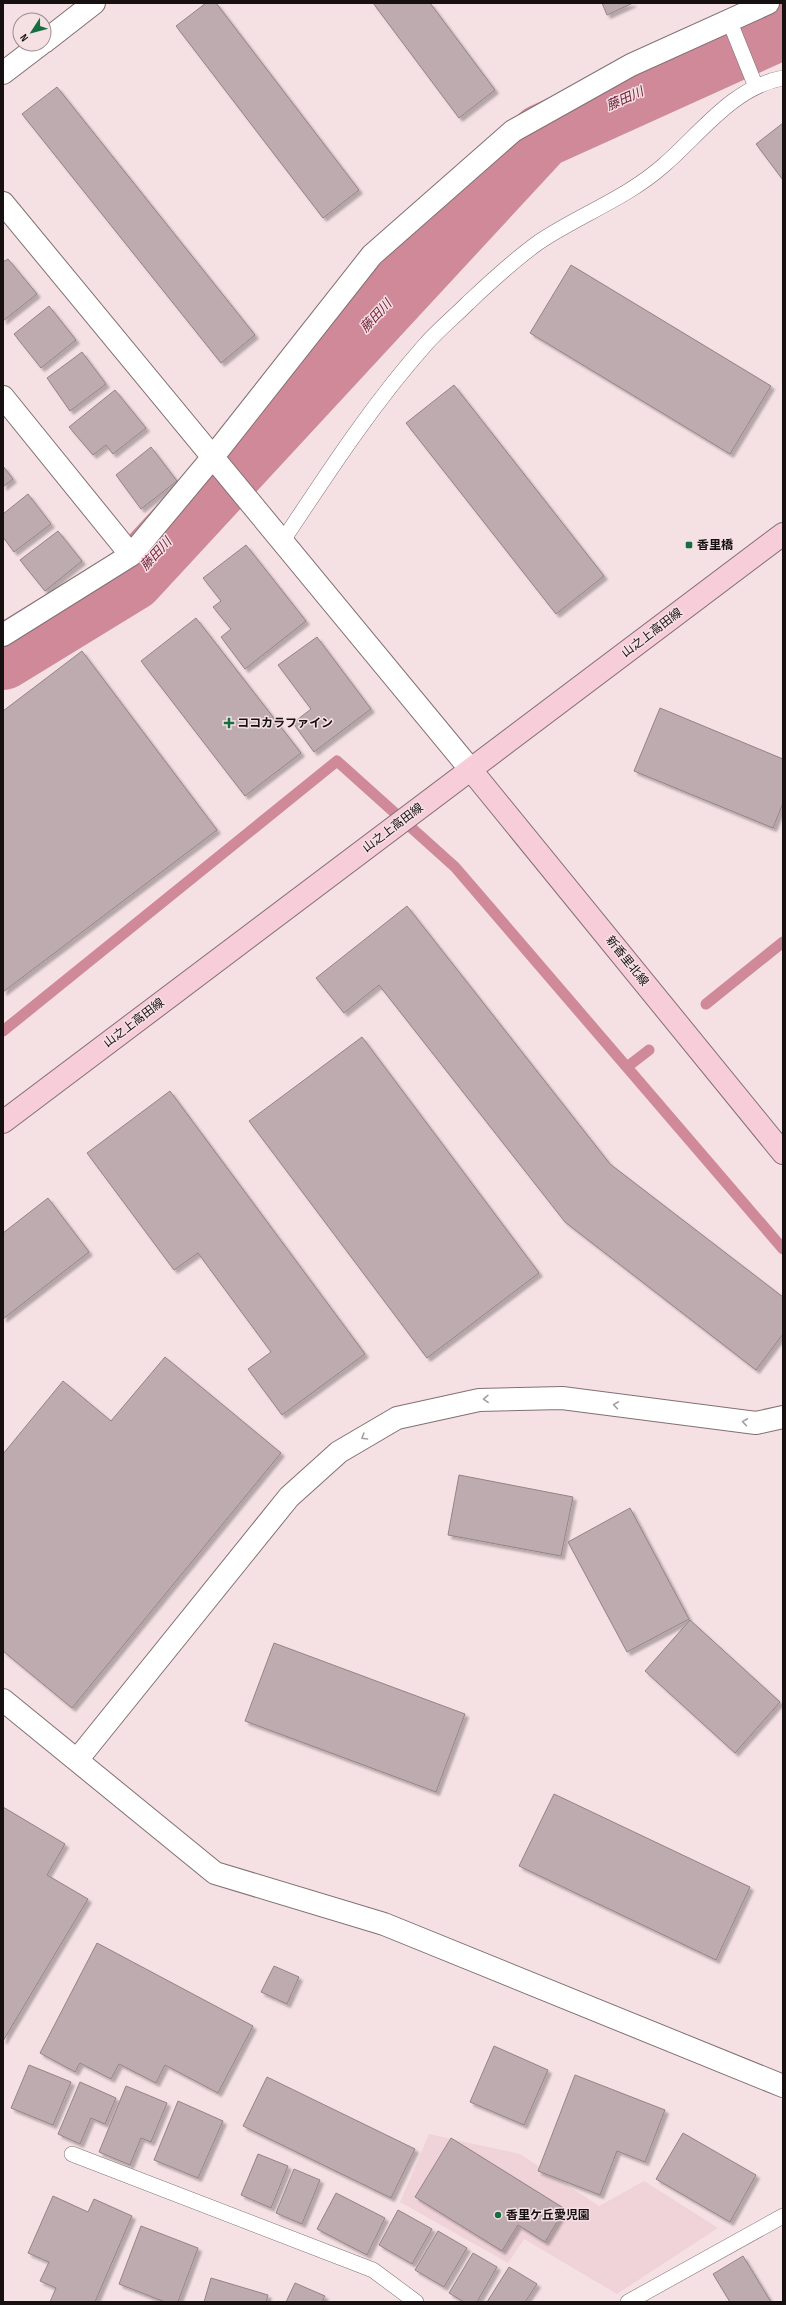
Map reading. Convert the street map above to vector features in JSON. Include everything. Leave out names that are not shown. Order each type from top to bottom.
[{"type":"street","points":[[52,36],[94,3]]},
{"type":"street","points":[[3,635],[132,555],[212,458],[372,255],[513,131],[631,66],[738,12],[768,3]]},
{"type":"street","points":[[3,73],[31,52]]},
{"type":"street","points":[[3,202],[212,458],[471,770]]},
{"type":"street","points":[[3,397],[132,555]]},
{"type":"street","name":"山之上高田線","points":[[3,1122],[783,534]]},
{"type":"street","name":"新香里北線","points":[[471,770],[783,1153]]},
{"type":"street","points":[[77,1760],[289,1497],[339,1452],[397,1418],[479,1400],[562,1398],[756,1423],[783,1417]]},
{"type":"street","points":[[3,1700],[215,1873],[384,1924],[783,2086]]},
{"type":"lane","points":[[738,12],[756,87]]},
{"type":"lane","points":[[282,542],[373,408],[426,344],[493,279],[540,242],[612,200],[663,166],[694,135],[741,96],[768,81],[783,78]]},
{"type":"lane","points":[[72,2154],[373,2270],[416,2302]]},
{"type":"lane","points":[[628,2302],[783,2216]]},
{"type":"shaded area","points":[[429,2134],[520,2154],[599,2206],[644,2181],[718,2228],[617,2294],[524,2239],[508,2263],[400,2202]]},
{"type":"building","points":[[206,3],[216,3],[359,190],[323,218],[176,26]]},
{"type":"building","points":[[373,3],[430,3],[495,90],[459,118]]},
{"type":"building","points":[[602,3],[633,3],[607,15]]},
{"type":"building","points":[[57,87],[255,335],[221,363],[22,114]]},
{"type":"building","points":[[783,123],[783,180],[756,144]]},
{"type":"building","points":[[8,259],[37,294],[3,321],[3,262]]},
{"type":"building","points":[[571,265],[771,386],[730,454],[530,333]]},
{"type":"building","points":[[49,306],[76,340],[41,368],[14,334]]},
{"type":"building","points":[[82,352],[106,384],[70,411],[47,378]]},
{"type":"building","points":[[454,385],[604,576],[556,614],[406,423]]},
{"type":"building","points":[[115,390],[146,428],[113,454],[106,445],[93,455],[69,427]]},
{"type":"building","points":[[151,447],[177,481],[141,509],[116,475]]},
{"type":"building","points":[[3,466],[13,479],[3,487]]},
{"type":"building","points":[[28,494],[51,524],[14,552],[3,537],[3,514]]},
{"type":"building","points":[[58,531],[82,561],[45,591],[20,560]]},
{"type":"building","points":[[246,545],[306,621],[245,669],[221,637],[231,629],[213,607],[221,601],[203,578]]},
{"type":"building","points":[[196,618],[301,753],[245,796],[141,661]]},
{"type":"building","points":[[317,637],[371,709],[314,752],[293,723],[311,709],[278,665]]},
{"type":"building","points":[[82,651],[217,830],[3,992],[3,711]]},
{"type":"building","points":[[660,708],[783,759],[783,803],[773,828],[634,771]]},
{"type":"building","points":[[407,906],[610,1164],[783,1297],[783,1334],[756,1370],[565,1222],[379,985],[344,1013],[316,978]]},
{"type":"building","points":[[362,1037],[539,1273],[427,1358],[249,1121]]},
{"type":"building","points":[[170,1091],[365,1354],[282,1415],[248,1369],[271,1352],[198,1253],[174,1270],[87,1153]]},
{"type":"building","points":[[48,1198],[89,1252],[3,1319],[3,1233]]},
{"type":"building","points":[[165,1357],[281,1453],[72,1708],[3,1651],[3,1454],[63,1381],[111,1421]]},
{"type":"building","points":[[459,1475],[573,1497],[561,1556],[448,1535]]},
{"type":"building","points":[[630,1508],[689,1619],[627,1652],[568,1542]]},
{"type":"building","points":[[690,1620],[780,1702],[735,1753],[645,1671]]},
{"type":"building","points":[[274,1643],[465,1714],[436,1792],[245,1721]]},
{"type":"building","points":[[554,1794],[750,1887],[716,1960],[519,1866]]},
{"type":"building","points":[[3,1807],[65,1844],[47,1875],[88,1899],[3,2041]]},
{"type":"building","points":[[97,1943],[253,2026],[218,2093],[165,2065],[156,2083],[119,2064],[111,2079],[80,2063],[75,2072],[40,2053]]},
{"type":"building","points":[[274,1966],[299,1977],[287,2004],[261,1992]]},
{"type":"building","points":[[494,2046],[548,2070],[524,2125],[470,2102]]},
{"type":"building","points":[[29,2065],[71,2082],[53,2125],[11,2108]]},
{"type":"building","points":[[575,2075],[665,2110],[645,2162],[617,2151],[600,2195],[538,2171]]},
{"type":"building","points":[[267,2077],[415,2149],[391,2198],[243,2126]]},
{"type":"building","points":[[80,2082],[116,2098],[105,2124],[91,2118],[80,2144],[58,2134]]},
{"type":"building","points":[[126,2086],[167,2103],[151,2142],[141,2138],[130,2165],[99,2152]]},
{"type":"building","points":[[178,2101],[223,2121],[198,2178],[154,2160]]},
{"type":"building","points":[[683,2133],[756,2175],[730,2222],[656,2179]]},
{"type":"building","points":[[451,2138],[565,2209],[545,2242],[518,2225],[502,2251],[415,2197]]},
{"type":"building","points":[[258,2154],[288,2166],[271,2208],[241,2195]]},
{"type":"building","points":[[294,2169],[320,2180],[302,2224],[276,2213]]},
{"type":"building","points":[[336,2193],[385,2218],[367,2255],[317,2229]]},
{"type":"building","points":[[53,2196],[88,2212],[94,2199],[132,2216],[95,2302],[50,2302],[56,2288],[40,2281],[49,2262],[28,2253]]},
{"type":"building","points":[[398,2210],[432,2229],[412,2264],[379,2245]]},
{"type":"building","points":[[141,2226],[198,2248],[178,2302],[165,2302],[119,2284]]},
{"type":"building","points":[[438,2231],[467,2248],[444,2287],[415,2270]]},
{"type":"building","points":[[473,2253],[497,2267],[477,2302],[464,2302],[449,2293]]},
{"type":"building","points":[[743,2256],[771,2302],[730,2302],[713,2274]]},
{"type":"building","points":[[509,2267],[537,2284],[525,2302],[487,2302]]},
{"type":"building","points":[[211,2278],[268,2295],[266,2302],[204,2302]]},
{"type":"building","points":[[295,2283],[325,2296],[322,2302],[286,2302]]},
{"type":"waterway","name":"藤田川","points":[[3,658],[132,579],[542,136],[783,27]]},
{"type":"waterway","points":[[3,1031],[337,761],[455,867],[783,1249]]},
{"type":"waterway","points":[[706,1004],[783,942]]},
{"type":"waterway","points":[[627,1067],[649,1050]]},
{"type":"place","name":"香里橋","points":[[689,545]]},
{"type":"place","name":"ココカラファイン","points":[[229,723]]},
{"type":"place","name":"香里ケ丘愛児園","points":[[498,2215]]}]
